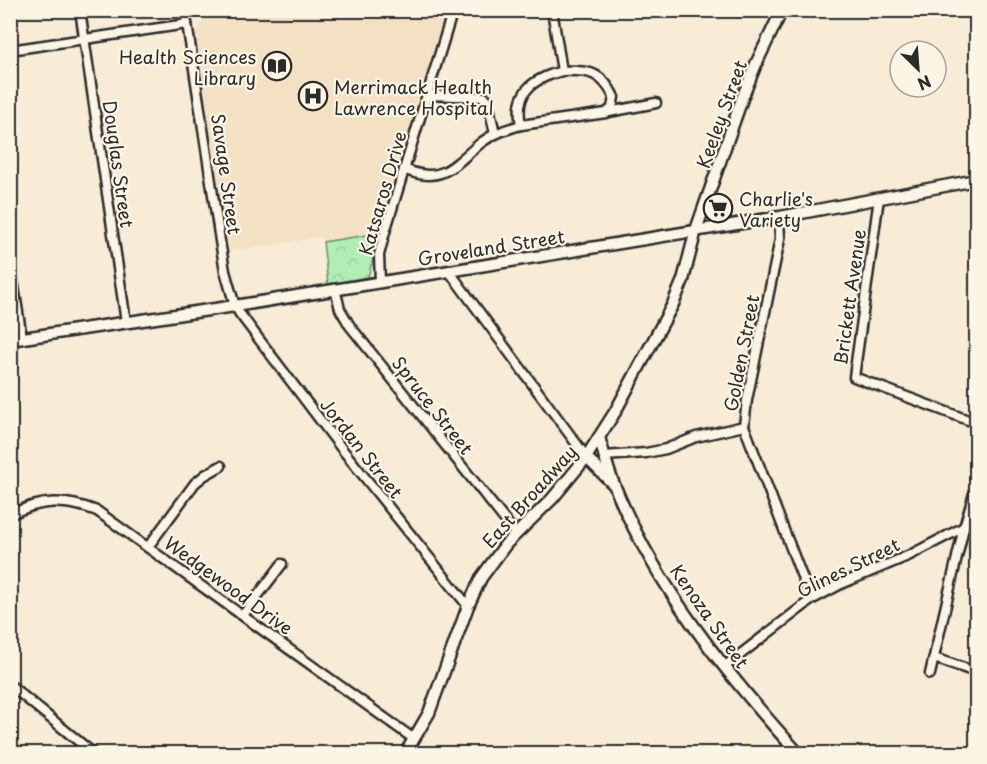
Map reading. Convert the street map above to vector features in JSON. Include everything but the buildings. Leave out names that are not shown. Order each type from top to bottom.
[{"type":"street","name":"Douglas Street","points":[[80,10],[126,322]]},
{"type":"street","name":"Savage Street","points":[[185,10],[225,271],[235,306]]},
{"type":"street","name":"Katsaros Drive","points":[[380,282],[379,255],[453,10]]},
{"type":"street","points":[[552,10],[562,71]]},
{"type":"street","name":"Keeley Street","points":[[696,230],[743,96],[782,10]]},
{"type":"street","points":[[10,50],[187,24]]},
{"type":"street","points":[[521,125],[519,107],[526,91],[544,76],[562,71],[587,71],[603,79],[614,97],[613,106],[606,112]]},
{"type":"street","points":[[427,95],[484,97],[487,99],[495,134]]},
{"type":"street","points":[[404,169],[427,176],[444,172],[495,134],[521,125],[656,103]]},
{"type":"street","name":"Groveland Street","points":[[16,339],[235,306],[779,217],[976,180]]},
{"type":"street","name":"Brickett Avenue","points":[[879,198],[854,377],[976,423]]},
{"type":"street","name":"Golden Street","points":[[606,456],[666,449],[696,437],[744,426],[747,400],[780,238],[779,217]]},
{"type":"street","name":"East Broadway","points":[[405,753],[429,713],[468,606],[481,578],[516,534],[552,499],[586,458],[599,438],[673,304],[683,280],[696,230]]},
{"type":"street","points":[[10,261],[16,339]]},
{"type":"street","points":[[449,270],[586,458]]},
{"type":"street","name":"Spruce Street","points":[[335,290],[340,309],[350,326],[516,534]]},
{"type":"street","name":"Jordan Street","points":[[235,306],[328,432],[468,606]]},
{"type":"street","points":[[744,426],[811,600]]},
{"type":"street","name":"Kenoza Street","points":[[599,438],[613,484],[651,559],[685,613],[724,667],[799,753]]},
{"type":"street","name":"Kenoza Street","points":[[586,458],[613,484]]},
{"type":"street","points":[[148,547],[195,483],[221,466]]},
{"type":"street","points":[[930,674],[964,527],[976,486]]},
{"type":"street","name":"Wedgewood Drive","points":[[10,515],[48,501],[84,506],[108,517],[414,739]]},
{"type":"street","name":"Glines Street","points":[[724,667],[811,600],[841,584],[910,555],[964,527]]},
{"type":"street","points":[[243,615],[282,564]]},
{"type":"street","points":[[934,658],[976,672]]},
{"type":"street","points":[[10,685],[94,753]]},
{"type":"shaded area","name":"Merrimack Health Lawrence Hospital","points":[[209,11],[447,11],[433,49],[408,144],[380,233],[323,242],[322,237],[230,251],[195,36]]},
{"type":"green space","points":[[380,233],[368,277],[328,284],[323,242]]},
{"type":"place","name":"Health Sciences Library","points":[[277,66]]},
{"type":"place","name":"Merrimack Health Lawrence Hospital","points":[[313,96]]},
{"type":"place","name":"Charlie's Variety","points":[[718,208]]}]
